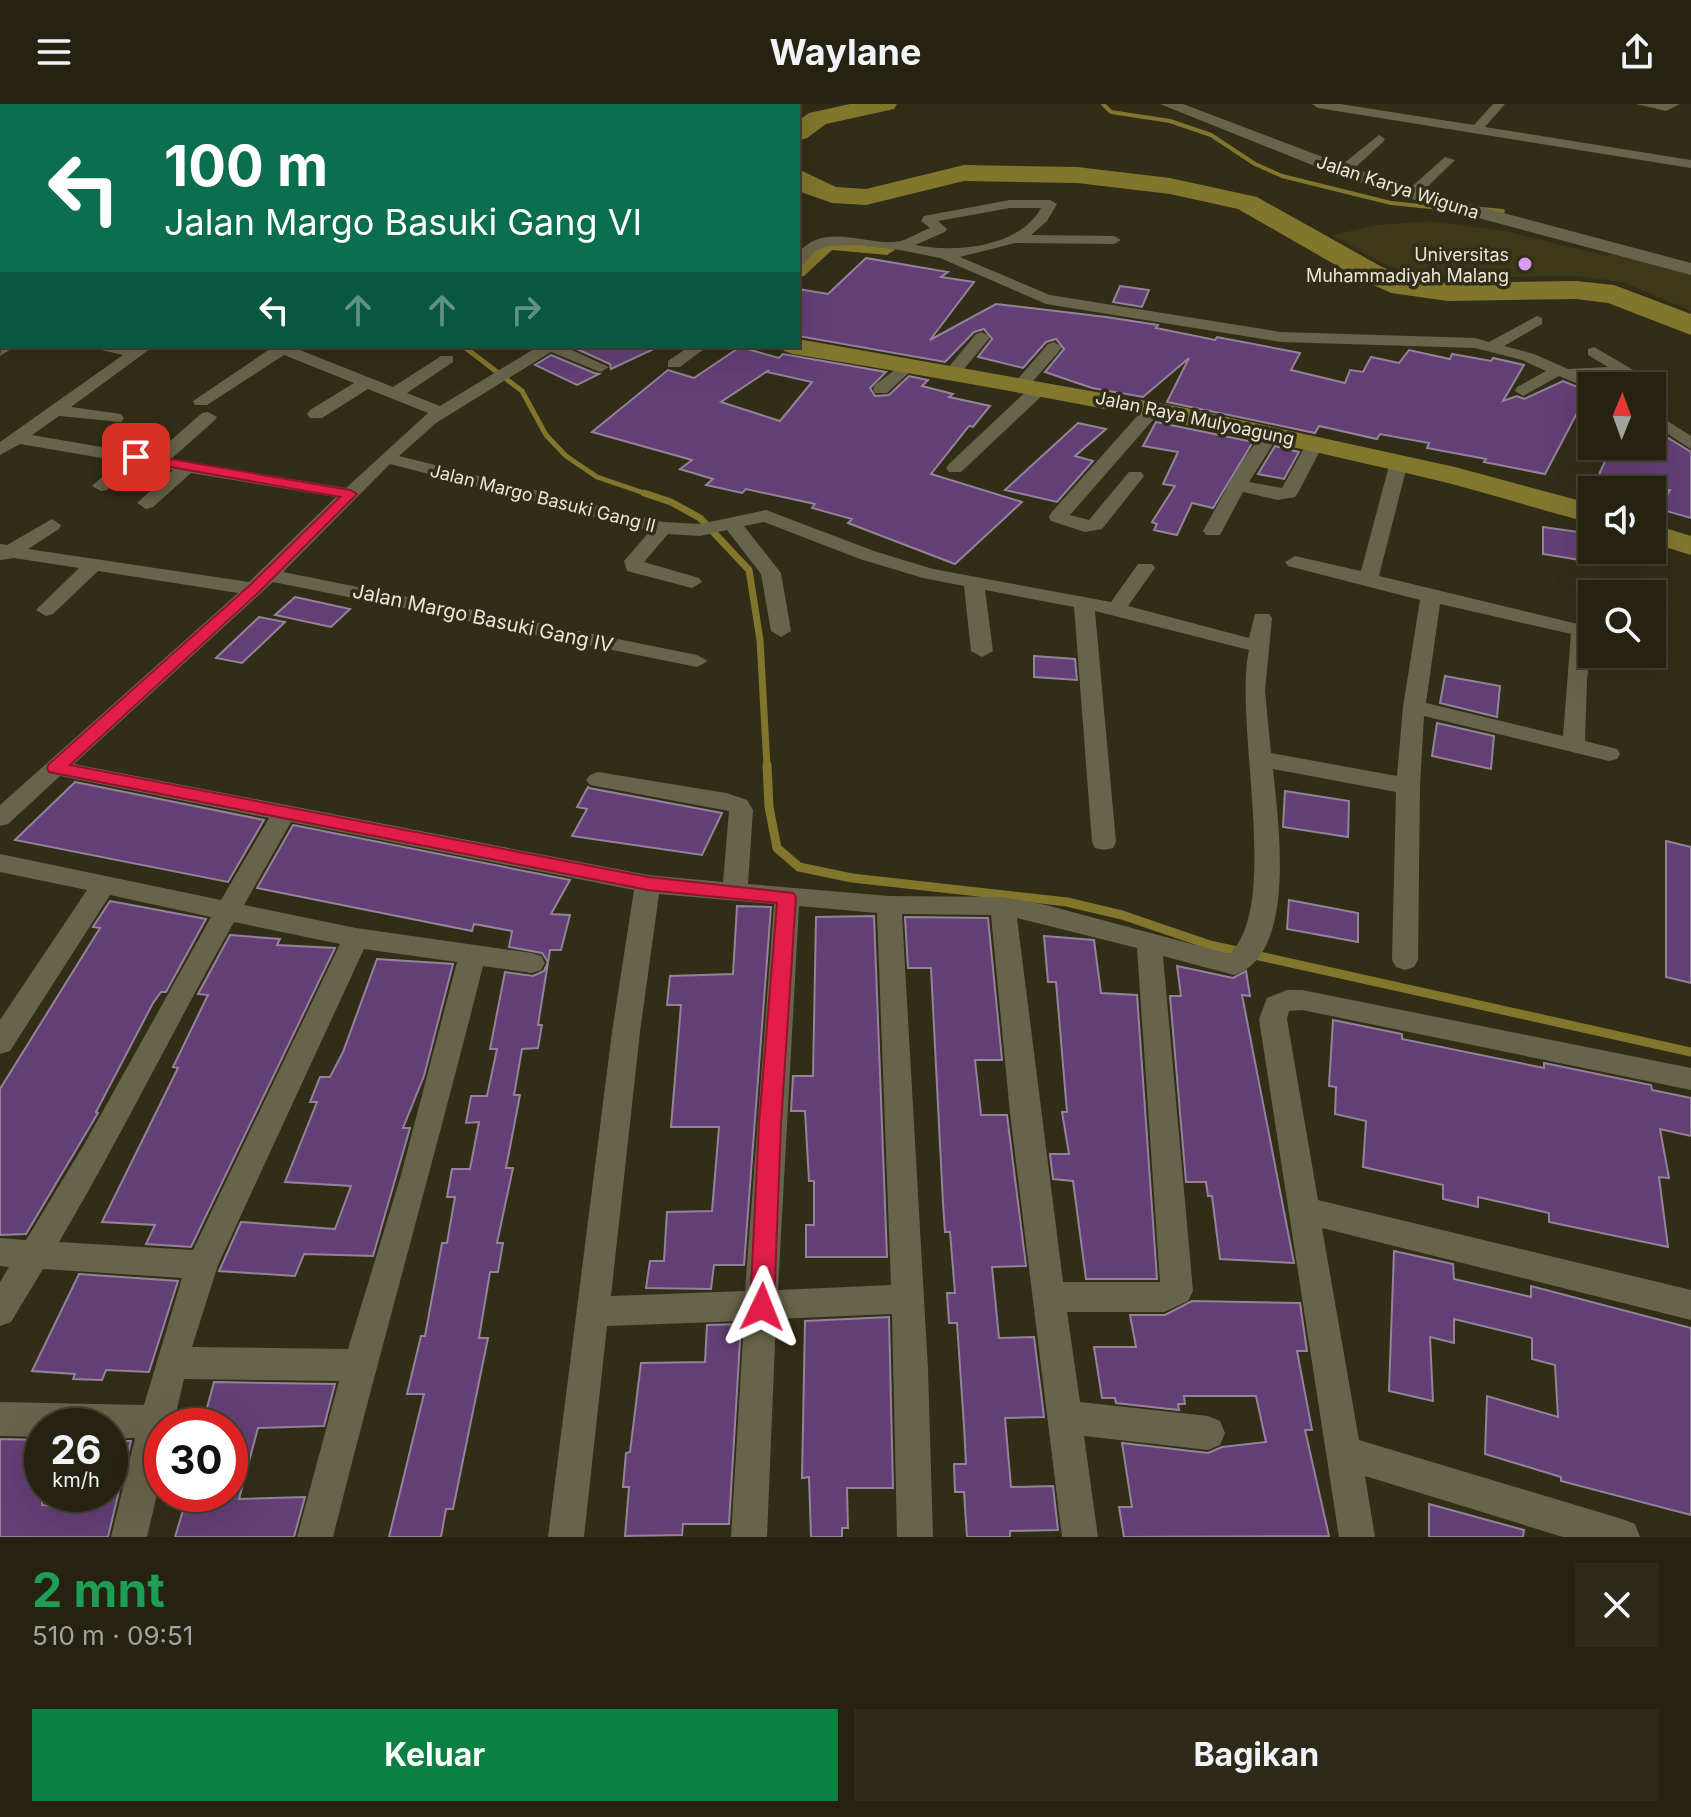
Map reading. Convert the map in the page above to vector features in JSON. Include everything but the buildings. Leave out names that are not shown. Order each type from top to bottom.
[{"type":"main road","name":"Jalan Karya Wiguna","points":[[1168,104],[1343,171],[1464,210],[1691,269]]},
{"type":"main road","name":"Jalan Raya Mulyoagung","points":[[800,347],[1031,386],[1271,433],[1399,462],[1578,510]]},
{"type":"main road","points":[[1666,538],[1691,546]]},
{"type":"street","points":[[1459,127],[1481,104]]},
{"type":"street","points":[[1481,134],[1499,104]]},
{"type":"street","points":[[1642,104],[1666,107],[1674,104]]},
{"type":"street","points":[[1326,105],[1378,109],[1481,134],[1667,166],[1691,164]]},
{"type":"street","points":[[1343,171],[1379,139]]},
{"type":"street","points":[[1413,193],[1449,160]]},
{"type":"street","points":[[900,246],[940,229],[929,219],[1010,204],[1050,204],[1039,219],[1016,239]]},
{"type":"street","points":[[944,255],[1016,239],[1114,240]]},
{"type":"street","points":[[800,260],[809,249],[825,242],[857,241],[900,246],[944,255],[1026,292],[1068,303],[1281,337],[1464,342],[1491,347],[1578,381]]},
{"type":"street","points":[[1491,347],[1537,321]]},
{"type":"street","points":[[953,372],[982,337]]},
{"type":"street","points":[[955,468],[1031,386],[1054,347]]},
{"type":"street","points":[[158,461],[204,409],[278,348]]},
{"type":"street","points":[[281,348],[440,412]]},
{"type":"street","points":[[0,818],[261,582],[386,458],[440,412],[547,348]]},
{"type":"street","points":[[555,348],[601,367]]},
{"type":"street","points":[[674,364],[697,348]]},
{"type":"street","points":[[0,450],[140,350]]},
{"type":"street","points":[[1523,391],[1554,374],[1627,371],[1594,352]]},
{"type":"street","points":[[394,394],[447,359]]},
{"type":"street","points":[[881,389],[909,364]]},
{"type":"street","points":[[316,414],[366,383]]},
{"type":"street","points":[[1135,476],[1095,525],[1085,526],[1058,517],[1153,409]]},
{"type":"street","points":[[56,410],[115,418]]},
{"type":"street","points":[[0,425],[22,434],[136,457],[350,494]]},
{"type":"street","points":[[1666,425],[1688,438]]},
{"type":"street","points":[[1213,531],[1247,468],[1271,433]]},
{"type":"street","points":[[1239,485],[1278,494],[1289,493],[1315,443]]},
{"type":"street","points":[[101,486],[136,457]]},
{"type":"street","name":"Jalan Margo Basuki Gang II","points":[[386,458],[663,528],[700,530],[766,516],[867,555],[974,584],[1116,609],[1258,646]]},
{"type":"street","points":[[1369,579],[1399,462]]},
{"type":"street","points":[[146,503],[188,466]]},
{"type":"street","points":[[3,553],[52,525]]},
{"type":"street","points":[[730,525],[771,573],[781,631]]},
{"type":"street","points":[[663,528],[634,561],[634,567],[692,582]]},
{"type":"street","name":"Jalan Margo Basuki Gang IV","points":[[3,553],[94,564],[157,580],[261,582],[697,661]]},
{"type":"street","points":[[1295,562],[1579,630],[1582,635],[1576,680],[1574,746]]},
{"type":"street","points":[[46,610],[94,564]]},
{"type":"street","points":[[1116,609],[1145,568]]},
{"type":"street","points":[[974,584],[982,651]]},
{"type":"street","points":[[1405,960],[1408,786],[1414,707],[1431,596]]},
{"type":"street","points":[[1084,603],[1104,842]]},
{"type":"street","points":[[56,768],[648,884],[889,905],[1003,906],[1046,914],[1227,965],[1240,963],[1258,939],[1263,920],[1268,855],[1254,697],[1262,618]]},
{"type":"street","points":[[1414,707],[1609,754]]},
{"type":"street","points":[[1261,759],[1408,786]]},
{"type":"street","points":[[598,780],[726,801],[739,806],[735,893]]},
{"type":"street","points":[[0,1311],[96,1152],[171,1009],[285,811]]},
{"type":"street","points":[[0,863],[102,887],[356,938],[532,963]]},
{"type":"street","points":[[566,1537],[613,1138],[648,884]]},
{"type":"street","points":[[0,1043],[102,887]]},
{"type":"street","points":[[749,1537],[770,1124],[787,897]]},
{"type":"street","points":[[889,905],[915,1537]]},
{"type":"street","points":[[1003,906],[1048,1297],[1080,1537]]},
{"type":"street","points":[[160,1408],[202,1265],[356,938]]},
{"type":"street","points":[[1048,1297],[1164,1297],[1177,1291],[1165,1102],[1149,942]]},
{"type":"street","points":[[315,1537],[360,1365],[416,1175],[472,956]]},
{"type":"street","points":[[1357,1537],[1273,1019],[1277,1005],[1287,1000],[1302,1000],[1691,1079]]},
{"type":"street","points":[[1302,1210],[1691,1305]]},
{"type":"street","points":[[0,1252],[202,1265]]},
{"type":"street","points":[[594,1312],[907,1299]]},
{"type":"street","points":[[171,1363],[360,1365]]},
{"type":"street","points":[[1063,1417],[1208,1433]]},
{"type":"street","points":[[0,1419],[144,1422]]},
{"type":"street","points":[[1345,1453],[1622,1537]]},
{"type":"street","points":[[129,1537],[144,1475]]},
{"type":"shaded area","name":"Universitas Muhammadiyah Malang","points":[[1429,221],[1505,231],[1607,256],[1616,251],[1691,272],[1691,311],[1625,283],[1607,280],[1574,276],[1421,278],[1380,262],[1332,235],[1378,225]]},
{"type":"waterway","points":[[800,132],[818,118],[885,104]]},
{"type":"waterway","points":[[1103,104],[1111,112],[1170,121],[1211,135],[1255,164],[1282,176],[1391,203],[1460,210]]},
{"type":"waterway","points":[[800,179],[809,186],[832,195],[866,197],[964,173],[1077,175],[1170,186],[1247,203],[1371,273],[1402,286],[1448,292],[1576,290],[1614,294],[1691,325]]},
{"type":"waterway","points":[[1481,209],[1503,211]]},
{"type":"waterway","points":[[800,270],[828,245],[887,250]]},
{"type":"waterway","points":[[466,348],[522,391],[546,435],[566,456],[597,477],[650,495]]},
{"type":"waterway","points":[[644,493],[650,495]]},
{"type":"waterway","points":[[650,495],[671,502],[700,518],[749,570],[760,640],[767,767]]},
{"type":"waterway","points":[[767,765],[769,807],[777,848],[799,867],[852,878],[1067,902],[1122,915],[1210,945],[1691,1052]]},
{"type":"place","name":"Universitas Muhammadiyah Malang","points":[[1525,264]]},
{"type":"route","points":[[136,457],[350,494],[254,589],[56,768],[648,884],[787,897],[770,1124],[762,1307]]}]
